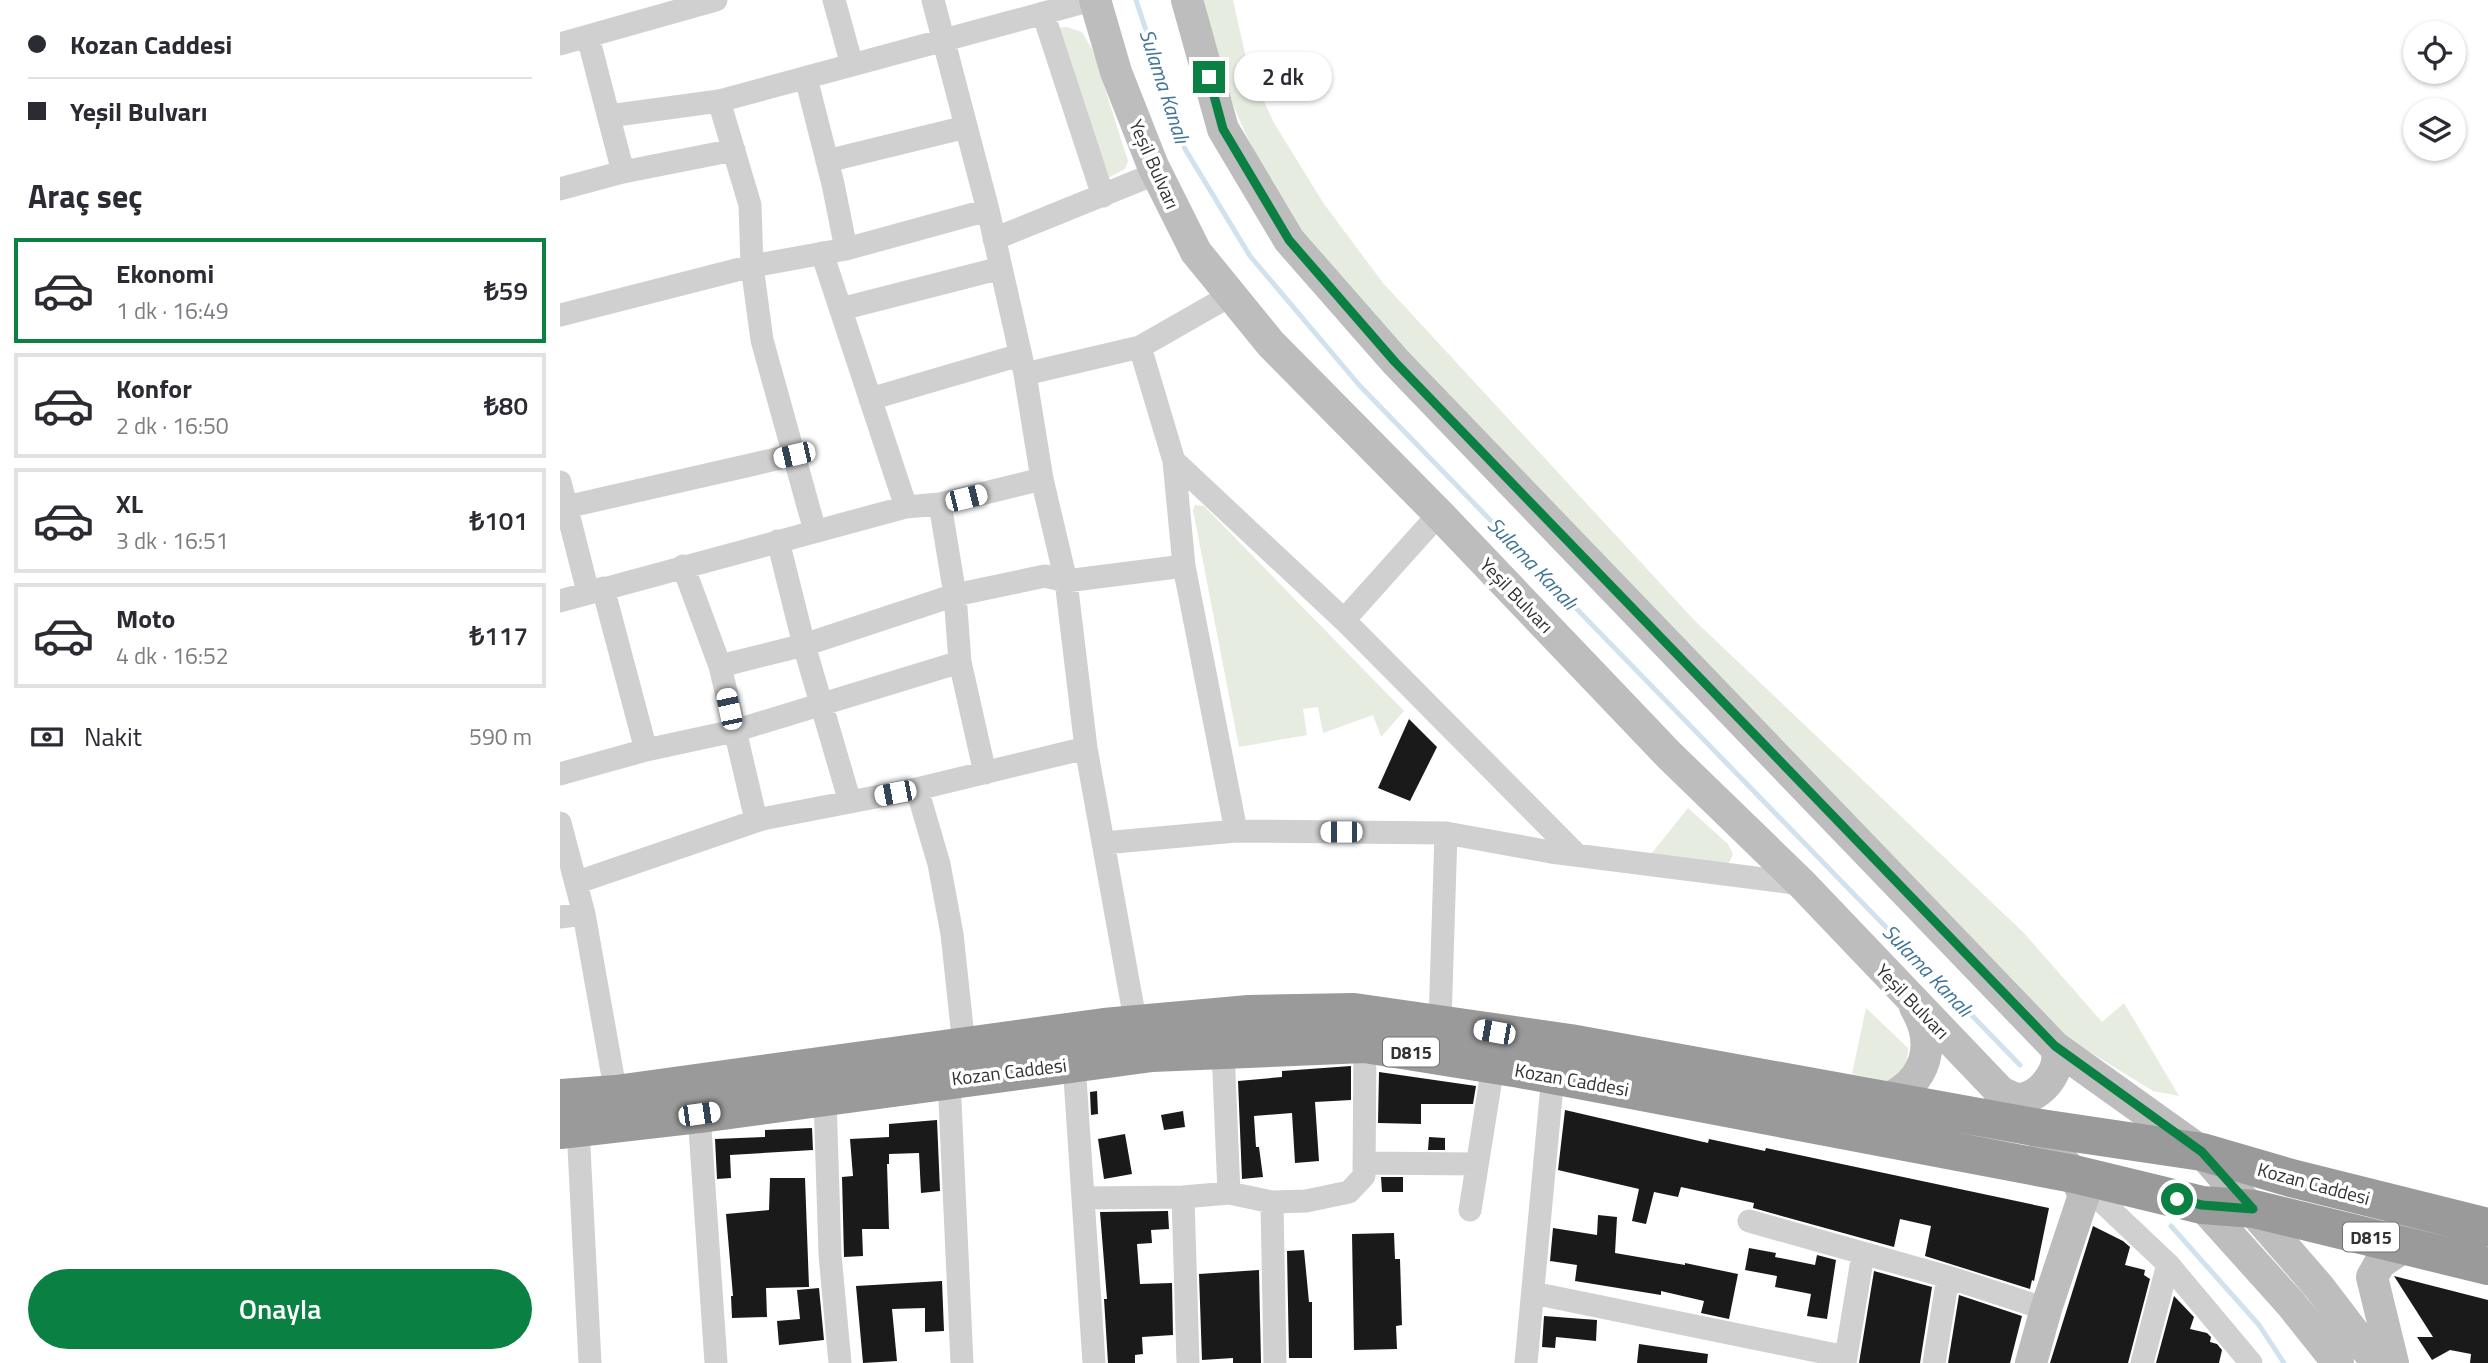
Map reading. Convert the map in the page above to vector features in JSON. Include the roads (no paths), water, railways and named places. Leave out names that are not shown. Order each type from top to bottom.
[{"type":"highway","name":"Kozan Caddesi","points":[[566,1119],[699,1114],[825,1097],[956,1062],[1136,1025],[1249,1014],[1354,1012],[1584,1045],[2034,1127],[2202,1152],[2291,1178],[2488,1227]]},
{"type":"highway","name":"Kozan Caddesi","points":[[566,1119],[616,1094],[956,1062],[1074,1063],[1152,1053],[1365,1044],[1553,1075],[2074,1174],[2202,1205],[2253,1209],[2488,1266]]},
{"type":"main road","name":"Yeşil Bulvarı","points":[[1093,0],[1116,72],[1157,173],[1196,252],[1271,344],[1439,514],[1669,755],[1802,884],[2034,1127],[2074,1174]]},
{"type":"main road","points":[[1187,0],[1223,129],[1289,240],[1395,362],[2055,1046],[2202,1152],[2319,1287],[2376,1363]]},
{"type":"main road","points":[[1887,1099],[1905,1088],[1916,1077],[1925,1056],[1927,1038],[1924,1022],[1911,1000]]},
{"type":"main road","points":[[1998,1091],[2013,1098],[2024,1098],[2035,1092],[2053,1074],[2058,1053],[2055,1046]]},
{"type":"main road","points":[[2031,1363],[2084,1195],[2074,1174]]},
{"type":"main road","points":[[2202,1205],[2291,1304],[2337,1363]]},
{"type":"main road","points":[[2393,1363],[2372,1278],[2380,1263],[2404,1246]]},
{"type":"street","points":[[560,44],[716,0]]},
{"type":"street","points":[[834,0],[852,65]]},
{"type":"street","points":[[933,0],[988,210],[1022,365],[1042,479],[1066,581],[1086,748],[1136,1025]]},
{"type":"street","points":[[608,116],[719,101],[1093,0]]},
{"type":"street","points":[[1043,13],[1103,195]]},
{"type":"street","points":[[588,37],[623,172]]},
{"type":"street","points":[[806,78],[846,249]]},
{"type":"street","points":[[719,101],[750,205],[752,266],[762,341],[815,531]]},
{"type":"street","points":[[827,161],[966,127]]},
{"type":"street","points":[[560,189],[623,172],[734,150]]},
{"type":"street","points":[[994,239],[1157,173]]},
{"type":"street","points":[[560,315],[752,266],[846,249],[988,210]]},
{"type":"street","points":[[822,253],[906,507]]},
{"type":"street","points":[[841,309],[1001,268]]},
{"type":"street","points":[[870,399],[1022,365],[1140,347],[1231,295]]},
{"type":"street","points":[[1140,347],[1174,461],[1184,566],[1236,831]]},
{"type":"street","points":[[566,507],[794,455]]},
{"type":"street","points":[[1174,461],[1344,620],[1577,855]]},
{"type":"street","points":[[560,601],[906,507],[940,505],[1042,479]]},
{"type":"street","points":[[560,482],[646,750]]},
{"type":"street","points":[[940,505],[956,595],[960,662],[985,773]]},
{"type":"street","points":[[1344,620],[1439,514]]},
{"type":"street","points":[[778,541],[804,645],[850,802]]},
{"type":"street","points":[[683,566],[720,666],[756,820]]},
{"type":"street","points":[[720,666],[804,645],[956,595],[1045,576],[1066,581],[1184,566]]},
{"type":"street","points":[[560,774],[646,750],[734,731],[960,662]]},
{"type":"street","points":[[578,882],[756,820],[917,789],[1086,748]]},
{"type":"street","points":[[917,789],[939,864],[950,923],[956,1062],[962,1363]]},
{"type":"street","points":[[560,823],[564,850],[578,882],[616,1094]]},
{"type":"street","points":[[1104,843],[1236,831],[1447,833],[1577,855],[1802,884]]},
{"type":"street","points":[[1440,1023],[1447,833]]},
{"type":"street","points":[[560,917],[584,914]]},
{"type":"street","points":[[1083,1198],[1229,1193],[1272,1202],[1306,1201],[1349,1192],[1364,1175],[1365,1044]]},
{"type":"street","points":[[1223,1051],[1229,1193]]},
{"type":"street","points":[[1074,1063],[1094,1363]]},
{"type":"street","points":[[1470,1210],[1493,1066]]},
{"type":"street","points":[[1526,1363],[1553,1075]]},
{"type":"street","points":[[825,1097],[830,1255],[839,1363]]},
{"type":"street","points":[[699,1114],[716,1363]]},
{"type":"street","points":[[566,1119],[590,1363]]},
{"type":"street","points":[[1364,1163],[1476,1164]]},
{"type":"street","points":[[2074,1174],[2168,1264],[2241,1357]]},
{"type":"street","points":[[1183,1196],[1188,1363]]},
{"type":"street","points":[[1272,1202],[1275,1363]]},
{"type":"street","points":[[1749,1221],[1948,1277],[2046,1309]]},
{"type":"street","points":[[1533,1293],[1845,1360],[1863,1254]]},
{"type":"street","points":[[2142,1363],[2168,1264]]},
{"type":"street","points":[[1934,1363],[1948,1277]]},
{"type":"waterway","name":"Sulama Kanalı","points":[[1136,0],[1185,149],[1250,256],[1360,386],[2020,1065]]},
{"type":"waterway","points":[[2171,1226],[2259,1325],[2284,1363]]}]
